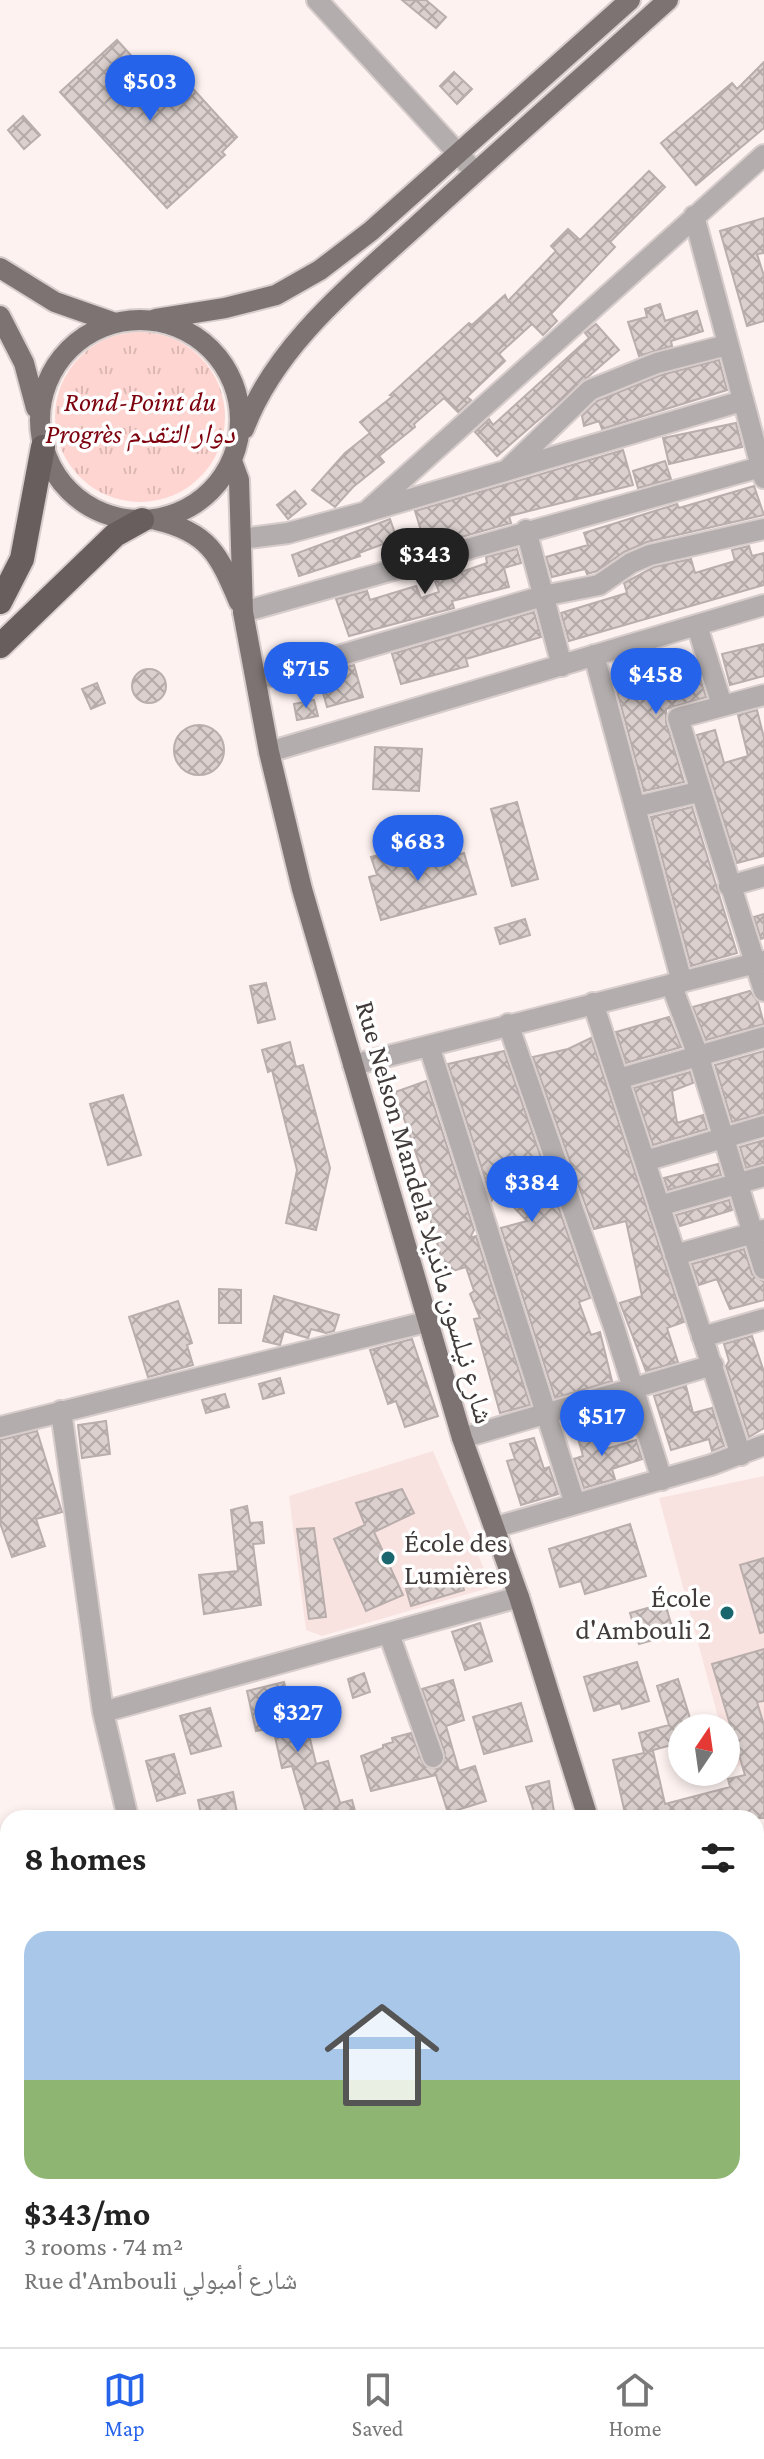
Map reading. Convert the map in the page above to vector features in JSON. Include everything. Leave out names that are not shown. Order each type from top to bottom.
[{"type":"highway","points":[[0,602],[25,548],[41,439]]},
{"type":"highway","points":[[0,646],[115,535],[148,520]]},
{"type":"main road","points":[[0,316],[12,334],[33,386],[41,439],[54,471],[70,492],[104,513],[148,520],[186,509],[213,489],[234,454],[254,402],[298,339],[475,172],[668,0]]},
{"type":"main road","points":[[41,439],[40,402],[49,375],[66,351],[88,333],[115,323],[225,308],[276,295],[320,270],[371,231],[626,4],[638,27]]},
{"type":"main road","points":[[0,268],[55,302],[115,323]]},
{"type":"main road","points":[[148,320],[176,327],[202,341],[222,363],[236,389],[238,403],[234,454]]},
{"type":"main road","name":"Rue Nelson Mandela شارع نيلسون مانديلا","points":[[234,454],[239,480],[243,612],[269,752],[302,889],[462,1438],[496,1527],[586,1810]]},
{"type":"main road","name":"Rue Nelson Mandela شارع نيلسون مانديلا","points":[[148,520],[182,526],[204,540],[226,572],[243,612]]},
{"type":"street","points":[[317,0],[475,172]]},
{"type":"street","points":[[366,512],[764,155]]},
{"type":"street","points":[[243,612],[526,530],[763,471],[694,216]]},
{"type":"street","points":[[506,471],[590,390],[643,368],[727,345]]},
{"type":"street","points":[[241,539],[288,533],[366,512],[742,401]]},
{"type":"street","points":[[256,680],[543,596],[599,585],[631,563],[650,555],[764,529]]},
{"type":"street","points":[[526,530],[562,666]]},
{"type":"street","points":[[269,752],[764,605]]},
{"type":"street","points":[[697,626],[722,705]]},
{"type":"street","points":[[594,655],[635,807],[677,983],[736,1183],[758,1232],[764,1269]]},
{"type":"street","points":[[764,695],[678,718],[729,886],[759,962],[764,991]]},
{"type":"street","points":[[635,807],[698,792]]},
{"type":"street","points":[[729,886],[764,876]]},
{"type":"street","points":[[353,1065],[759,962]]},
{"type":"street","points":[[593,1003],[741,1455]]},
{"type":"street","points":[[508,1024],[634,1386],[662,1480]]},
{"type":"street","points":[[618,1079],[764,1037]]},
{"type":"street","points":[[429,1046],[575,1504]]},
{"type":"street","points":[[645,1161],[764,1126]]},
{"type":"street","points":[[659,1206],[764,1176]]},
{"type":"street","points":[[675,1255],[758,1232]]},
{"type":"street","points":[[702,1337],[764,1319]]},
{"type":"street","points":[[0,1427],[430,1321]]},
{"type":"street","points":[[462,1438],[713,1365]]},
{"type":"street","points":[[61,1411],[103,1712],[126,1810]]},
{"type":"street","points":[[496,1527],[662,1480],[764,1445]]},
{"type":"street","points":[[103,1712],[519,1597]]},
{"type":"street","points":[[389,1634],[433,1757]]},
{"type":"shaded area","name":"École des Lumières","points":[[433,1451],[492,1587],[322,1636],[306,1630],[289,1496]]},
{"type":"shaded area","name":"École d'Ambouli 2","points":[[764,1476],[764,1761],[740,1766],[740,1714],[717,1714],[659,1498]]},
{"type":"green space","name":"Rond-Point du Progrès دوار التقدم","points":[[140,332],[173,338],[200,357],[219,384],[225,417],[219,450],[200,477],[173,496],[140,502],[107,496],[80,477],[61,450],[55,417],[61,384],[80,357],[107,338]]},
{"type":"building","points":[[402,0],[426,0],[446,17],[436,28]]},
{"type":"building","points":[[117,40],[168,96],[185,80],[237,137],[222,152],[225,155],[167,208],[60,92]]},
{"type":"building","points":[[764,62],[764,128],[696,185],[661,143],[732,83],[737,89]]},
{"type":"building","points":[[454,72],[472,89],[457,104],[440,86]]},
{"type":"building","points":[[23,116],[40,135],[24,149],[8,130]]},
{"type":"building","points":[[649,171],[665,187],[610,242],[615,247],[551,314],[557,321],[543,335],[532,324],[499,354],[505,361],[467,397],[471,400],[458,412],[444,398],[379,456],[384,462],[353,487],[335,507],[312,490],[345,453],[370,433],[360,422],[393,396],[390,395],[469,323],[472,325],[505,295],[508,301],[556,251],[551,246],[568,229],[580,240]]},
{"type":"building","points":[[764,218],[764,253],[757,254],[764,276],[764,321],[747,326],[720,231]]},
{"type":"building","points":[[660,304],[665,321],[697,311],[703,331],[671,341],[672,346],[639,356],[628,322],[647,317],[645,309]]},
{"type":"building","points":[[596,324],[619,350],[497,456],[475,432],[489,419],[493,425],[589,338],[585,333]]},
{"type":"building","points":[[719,360],[727,390],[602,429],[599,421],[584,426],[582,416],[597,401],[661,375]]},
{"type":"building","points":[[736,423],[742,447],[669,464],[663,438]]},
{"type":"building","points":[[623,450],[633,485],[509,516],[511,523],[426,547],[415,511]]},
{"type":"building","points":[[665,461],[671,479],[638,488],[633,471]]},
{"type":"building","points":[[754,486],[764,515],[647,542],[587,574],[585,569],[552,577],[546,557],[588,545],[584,533],[677,504],[679,508]]},
{"type":"building","points":[[295,491],[306,504],[288,519],[277,505]]},
{"type":"building","points":[[390,519],[397,539],[359,553],[360,556],[299,576],[292,555]]},
{"type":"building","points":[[749,546],[752,556],[764,553],[764,585],[569,641],[561,613],[627,593],[624,583],[654,567],[691,559],[695,573],[735,561],[732,550]]},
{"type":"building","points":[[517,549],[521,563],[504,568],[509,587],[452,601],[454,608],[349,636],[336,599],[367,591],[370,600],[416,586],[421,598],[439,592],[435,581],[487,563],[486,557]]},
{"type":"building","points":[[534,612],[541,637],[466,659],[468,666],[401,684],[392,654]]},
{"type":"building","points":[[764,644],[764,676],[730,685],[722,654]]},
{"type":"building","points":[[679,658],[681,666],[695,662],[706,697],[666,709],[666,722],[684,782],[644,791],[613,676]]},
{"type":"building","points":[[354,665],[363,697],[327,707],[318,675]]},
{"type":"building","points":[[149,669],[161,674],[166,686],[161,698],[149,703],[137,698],[132,686],[137,674]]},
{"type":"building","points":[[97,683],[105,703],[91,709],[82,689]]},
{"type":"building","points":[[314,700],[318,716],[297,720],[294,704]]},
{"type":"building","points":[[757,710],[764,738],[764,856],[737,863],[697,735],[715,730],[724,763],[748,756],[738,715]]},
{"type":"building","points":[[199,725],[216,733],[224,750],[216,767],[199,775],[182,767],[174,750],[182,733]]},
{"type":"building","points":[[375,747],[422,749],[419,791],[373,789]]},
{"type":"building","points":[[517,802],[538,879],[512,886],[491,809]]},
{"type":"building","points":[[692,807],[737,953],[691,966],[651,817]]},
{"type":"building","points":[[400,849],[406,869],[464,853],[476,894],[381,920],[369,877],[377,875],[371,857]]},
{"type":"building","points":[[764,914],[764,938],[761,939],[754,917]]},
{"type":"building","points":[[525,919],[530,935],[500,944],[495,928]]},
{"type":"building","points":[[266,983],[275,1019],[258,1023],[250,986]]},
{"type":"building","points":[[750,991],[758,1002],[764,1024],[706,1040],[693,1007]]},
{"type":"building","points":[[669,1017],[681,1047],[626,1063],[616,1032]]},
{"type":"building","points":[[591,1038],[684,1322],[667,1328],[678,1362],[646,1371],[620,1303],[642,1296],[626,1221],[594,1229],[533,1057],[568,1049]]},
{"type":"building","points":[[290,1042],[296,1067],[303,1065],[330,1168],[316,1230],[286,1223],[297,1170],[272,1070],[268,1072],[262,1050]]},
{"type":"building","points":[[504,1051],[590,1298],[579,1302],[591,1335],[600,1332],[612,1381],[555,1398],[501,1228],[527,1221],[497,1190],[492,1200],[448,1064]]},
{"type":"building","points":[[764,1051],[764,1113],[732,1122],[715,1065]]},
{"type":"building","points":[[690,1072],[693,1083],[672,1091],[677,1123],[703,1115],[707,1129],[653,1145],[634,1088]]},
{"type":"building","points":[[426,1081],[474,1230],[470,1238],[476,1236],[530,1405],[500,1413],[474,1319],[480,1318],[470,1294],[474,1291],[466,1267],[446,1273],[426,1205],[433,1203],[395,1092]]},
{"type":"building","points":[[123,1095],[141,1155],[108,1165],[90,1104]]},
{"type":"building","points":[[764,1140],[764,1163],[746,1168],[740,1147]]},
{"type":"building","points":[[718,1164],[721,1175],[668,1190],[664,1178]]},
{"type":"building","points":[[729,1200],[732,1210],[680,1226],[676,1215]]},
{"type":"building","points":[[744,1249],[752,1274],[764,1282],[764,1300],[730,1309],[717,1279],[699,1285],[692,1264]]},
{"type":"building","points":[[219,1289],[241,1290],[241,1323],[219,1323]]},
{"type":"building","points":[[274,1296],[339,1315],[334,1331],[326,1333],[311,1329],[308,1338],[284,1331],[280,1345],[263,1341]]},
{"type":"building","points":[[178,1301],[192,1343],[187,1345],[193,1365],[148,1377],[129,1317]]},
{"type":"building","points":[[752,1336],[764,1372],[764,1428],[749,1437],[726,1366],[729,1361],[724,1344]]},
{"type":"building","points":[[412,1339],[438,1416],[405,1427],[396,1401],[388,1404],[370,1350]]},
{"type":"building","points":[[280,1378],[284,1393],[263,1399],[259,1384]]},
{"type":"building","points":[[686,1386],[693,1413],[712,1408],[724,1446],[712,1451],[709,1439],[671,1450],[654,1396]]},
{"type":"building","points":[[225,1394],[229,1407],[206,1413],[202,1400]]},
{"type":"building","points":[[106,1421],[110,1454],[82,1458],[78,1425]]},
{"type":"building","points":[[592,1424],[599,1451],[636,1440],[642,1459],[612,1469],[615,1479],[584,1488],[574,1459],[583,1456],[575,1428]]},
{"type":"building","points":[[37,1431],[62,1512],[36,1519],[45,1546],[12,1557],[0,1523],[0,1440]]},
{"type":"building","points":[[534,1438],[544,1469],[549,1467],[558,1494],[521,1505],[507,1461],[515,1459],[510,1444]]},
{"type":"building","points":[[402,1489],[414,1513],[374,1532],[403,1595],[366,1611],[334,1539],[365,1525],[356,1503]]},
{"type":"building","points":[[247,1506],[250,1523],[262,1522],[264,1543],[253,1544],[261,1605],[204,1614],[199,1575],[238,1571],[231,1510]]},
{"type":"building","points":[[630,1524],[646,1576],[585,1594],[581,1581],[560,1587],[549,1549]]},
{"type":"building","points":[[314,1528],[326,1617],[309,1619],[297,1529]]},
{"type":"building","points":[[764,1558],[764,1632],[760,1633],[740,1565]]},
{"type":"building","points":[[459,1574],[464,1590],[411,1606],[406,1589]]},
{"type":"building","points":[[665,1603],[674,1634],[639,1644],[630,1613]]},
{"type":"building","points":[[480,1623],[492,1661],[465,1670],[452,1632]]},
{"type":"building","points":[[764,1649],[764,1701],[757,1702],[764,1725],[764,1810],[624,1810],[613,1760],[644,1753],[639,1733],[668,1725],[668,1746],[646,1752],[653,1751],[665,1804],[740,1786],[740,1776],[745,1775],[740,1758],[740,1714],[727,1714],[712,1664]]},
{"type":"building","points":[[637,1662],[649,1701],[622,1709],[620,1703],[594,1711],[584,1677]]},
{"type":"building","points":[[364,1673],[370,1692],[353,1698],[348,1679]]},
{"type":"building","points":[[678,1679],[689,1714],[668,1714],[668,1722],[657,1686]]},
{"type":"building","points":[[453,1680],[464,1720],[446,1726],[459,1771],[475,1766],[486,1801],[447,1810],[436,1775],[371,1791],[361,1756],[383,1748],[383,1745],[393,1742],[392,1738],[411,1733],[424,1766],[437,1769],[443,1765],[445,1753],[422,1689]]},
{"type":"building","points":[[284,1682],[294,1725],[306,1722],[316,1764],[328,1761],[340,1803],[352,1800],[355,1810],[305,1810],[292,1766],[282,1768],[273,1728],[256,1731],[247,1691]]},
{"type":"building","points":[[521,1703],[532,1741],[484,1754],[473,1717]]},
{"type":"building","points":[[210,1708],[221,1746],[191,1754],[180,1716]]},
{"type":"building","points":[[174,1754],[185,1793],[157,1801],[146,1761]]},
{"type":"building","points":[[549,1781],[554,1810],[533,1810],[526,1787]]},
{"type":"building","points":[[233,1792],[236,1810],[200,1810],[198,1800]]},
{"type":"place","name":"École des Lumières","points":[[388,1558]]},
{"type":"place","name":"École d'Ambouli 2","points":[[727,1613]]}]
